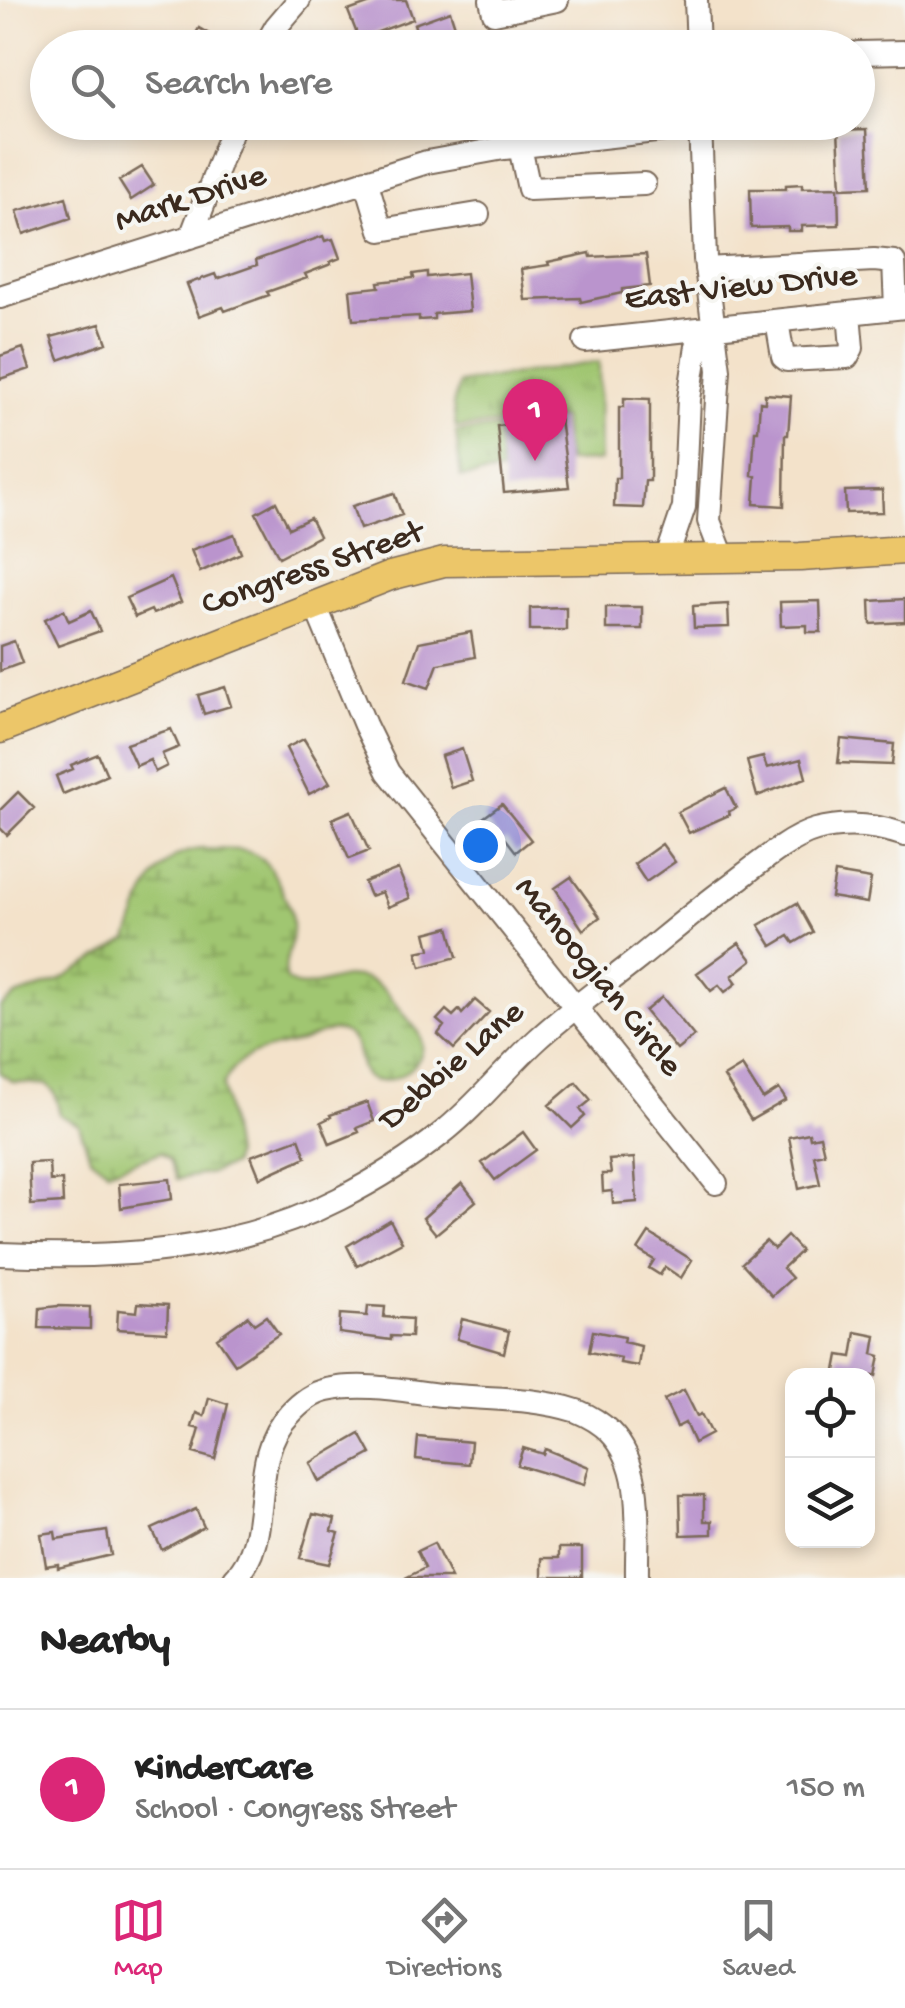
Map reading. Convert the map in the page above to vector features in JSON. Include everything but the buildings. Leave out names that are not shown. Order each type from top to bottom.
[{"type":"main road","name":"Congress Street","points":[[0,729],[390,576],[444,562],[800,557],[905,550]]},
{"type":"street","points":[[274,30],[300,0]]},
{"type":"street","points":[[491,0],[494,13],[557,0]]},
{"type":"street","points":[[696,0],[697,30]]},
{"type":"street","points":[[875,53],[905,52]]},
{"type":"street","points":[[191,237],[229,140]]},
{"type":"street","name":"Mark Drive","points":[[0,297],[427,162],[569,140]]},
{"type":"street","points":[[701,140],[706,268],[719,385],[709,521],[723,557]]},
{"type":"street","points":[[520,146],[529,189],[644,184]]},
{"type":"street","points":[[366,180],[381,230],[478,214]]},
{"type":"street","points":[[706,268],[894,262],[900,307]]},
{"type":"street","name":"East View Drive","points":[[585,341],[900,307]]},
{"type":"street","points":[[777,322],[787,360],[846,357],[852,348],[848,313]]},
{"type":"street","points":[[667,557],[684,507],[689,399],[697,346],[714,328]]},
{"type":"street","name":"Manoogian Circle","points":[[315,605],[364,725],[388,772],[716,1183]]},
{"type":"street","name":"Debbie Lane","points":[[0,1254],[110,1256],[169,1251],[215,1242],[317,1210],[442,1134],[577,1006],[722,892],[808,833],[868,825],[905,835]]},
{"type":"street","points":[[235,1578],[250,1556],[270,1445],[281,1423],[317,1394],[363,1388],[516,1400],[573,1410],[598,1422],[618,1442],[630,1468],[637,1578]]},
{"type":"green space","points":[[599,362],[600,461],[567,462],[562,418],[456,428],[453,405],[459,383]]},
{"type":"green space","points":[[497,428],[502,472],[461,477],[456,432]]},
{"type":"green space","points":[[201,849],[249,852],[273,872],[292,920],[286,980],[305,986],[346,977],[369,980],[389,996],[418,1031],[422,1050],[406,1072],[378,1081],[366,1076],[355,1043],[339,1031],[256,1053],[237,1065],[223,1086],[234,1154],[232,1165],[177,1179],[170,1159],[161,1152],[108,1171],[90,1157],[79,1125],[60,1115],[55,1093],[47,1085],[13,1082],[0,1073],[0,1007],[16,996],[59,981],[128,940],[144,896],[161,870],[185,853]]},
{"type":"place","name":"KinderCare","points":[[535,461]]}]
